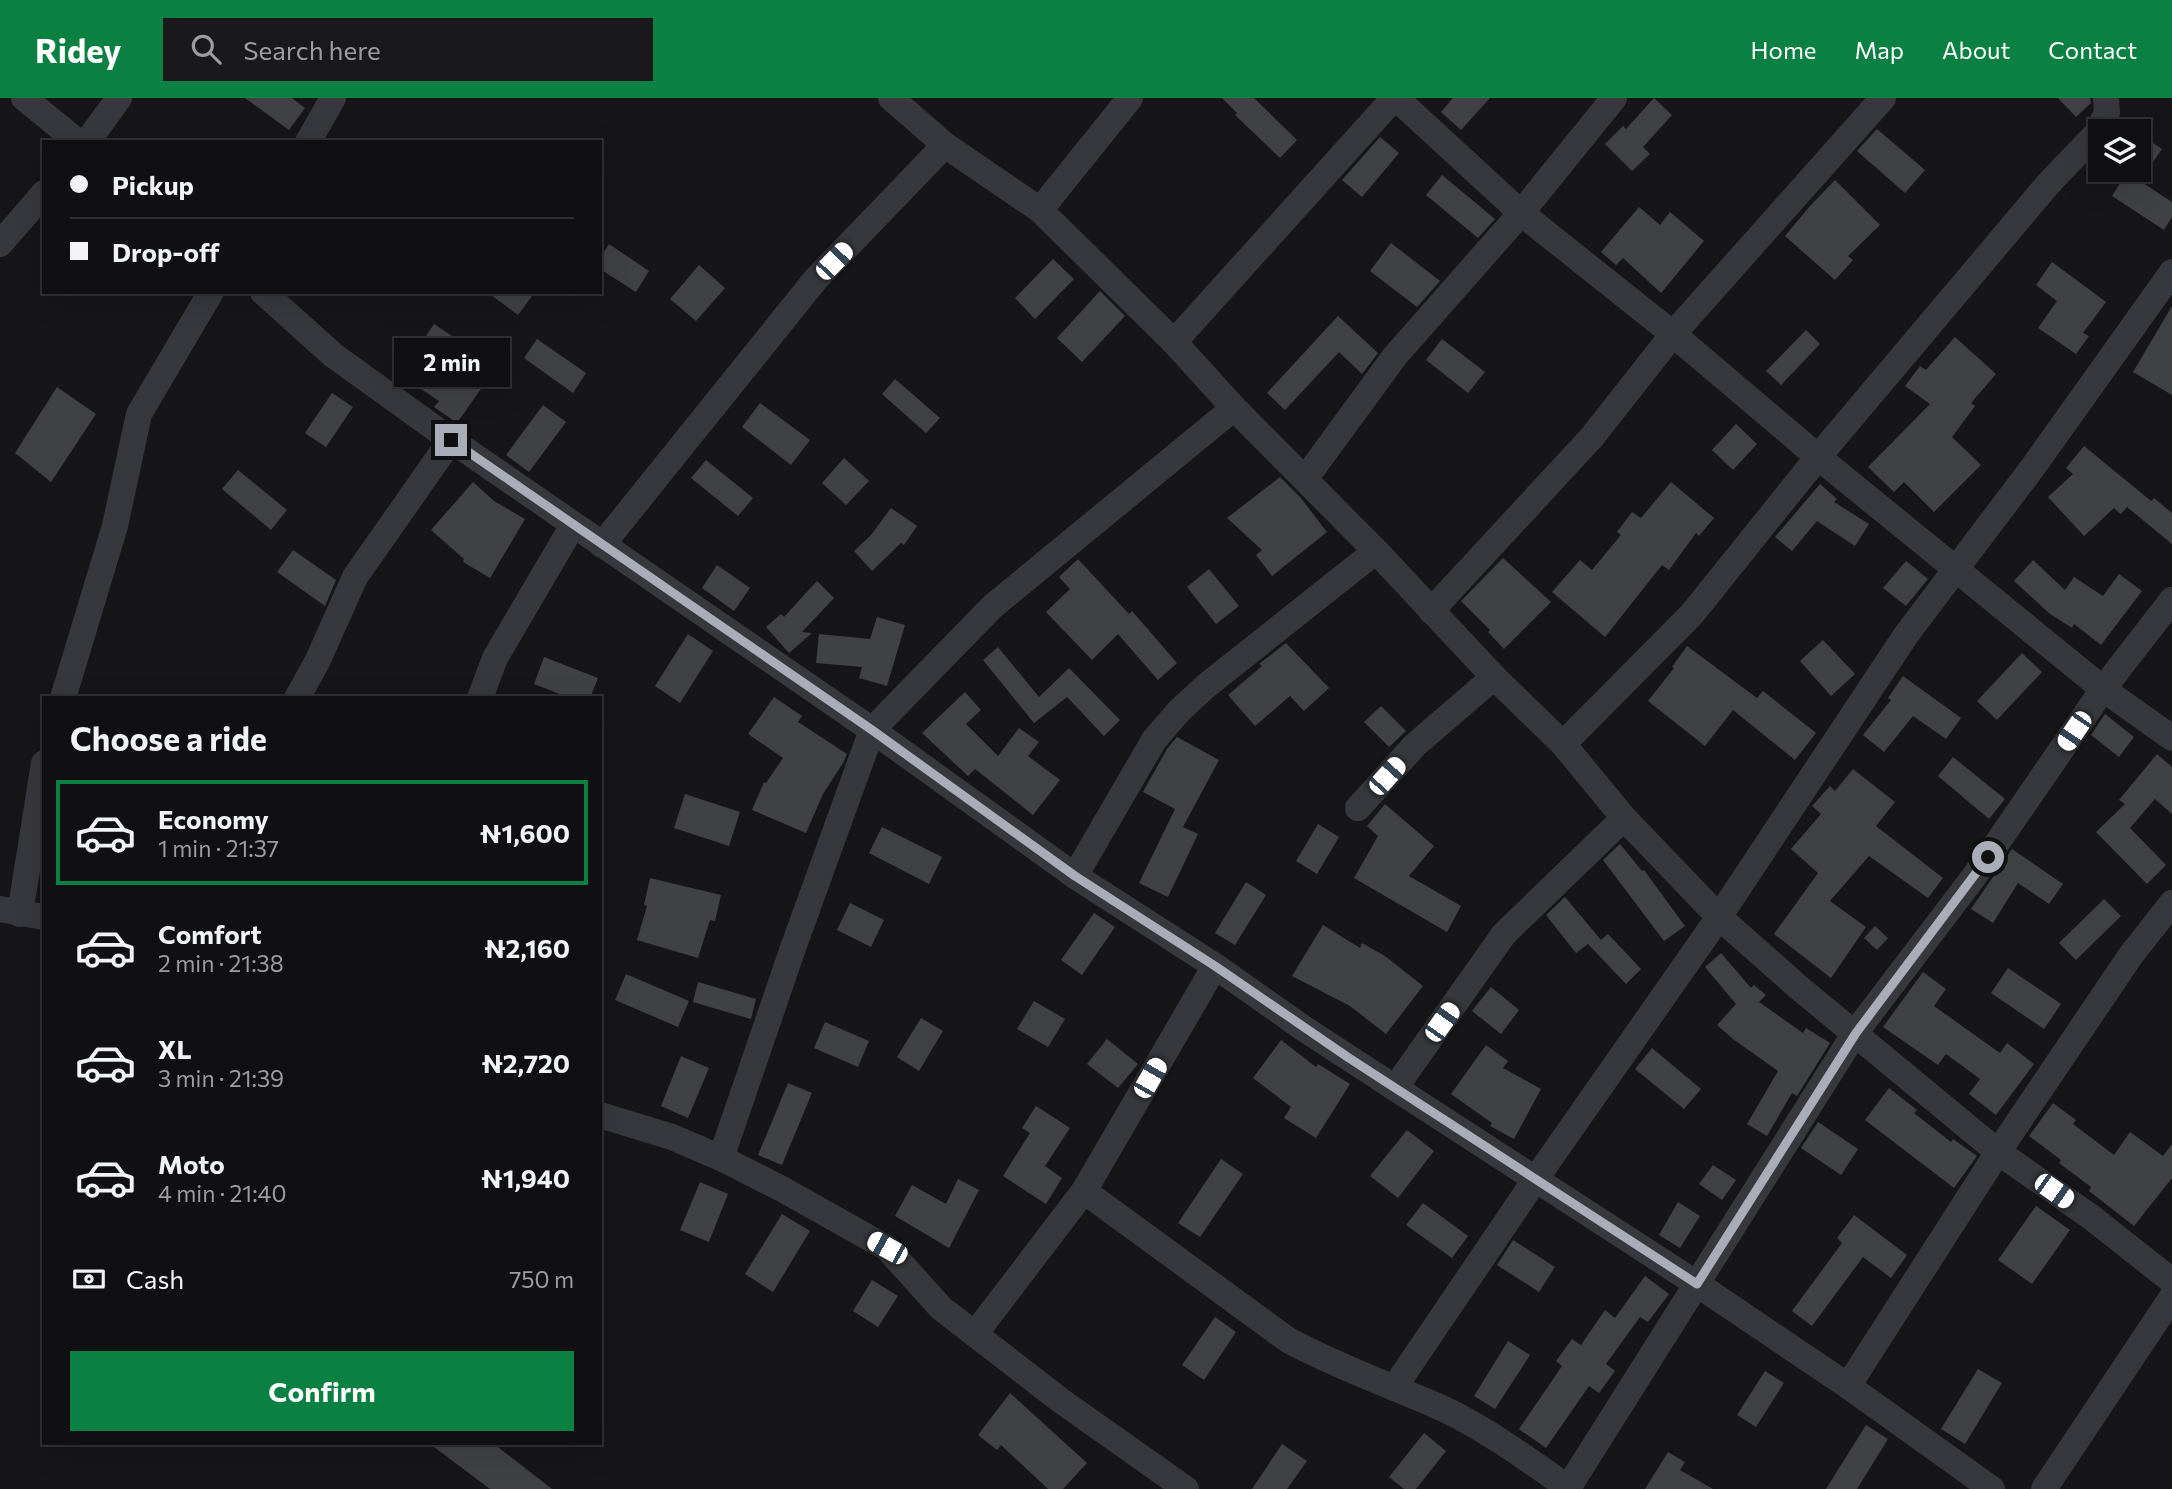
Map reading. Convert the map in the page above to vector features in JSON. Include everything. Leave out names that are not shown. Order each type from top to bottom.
[{"type":"street","points":[[24,98],[76,140]]},
{"type":"street","points":[[88,140],[118,98]]},
{"type":"street","points":[[310,140],[332,98]]},
{"type":"street","points":[[891,98],[917,107],[945,145],[1040,210],[1174,342],[1234,408],[1376,551],[1494,677],[1563,744],[1624,818],[1719,916],[1797,986],[1998,1152],[2091,1217],[2172,1281]]},
{"type":"street","points":[[1040,210],[1130,98]]},
{"type":"street","points":[[1174,342],[1395,98],[1521,213],[1673,334],[1818,457],[2103,689],[2172,738]]},
{"type":"street","points":[[1305,479],[1395,356],[1521,213],[1614,98]]},
{"type":"street","points":[[1431,611],[1592,437],[1673,334],[1883,98]]},
{"type":"street","points":[[1563,744],[1692,614],[1818,457],[2049,183],[2097,133],[2107,112],[2106,98]]},
{"type":"street","points":[[602,545],[815,280],[945,145]]},
{"type":"street","points":[[0,244],[42,195]]},
{"type":"street","points":[[1394,1388],[1719,916],[1906,635],[2033,467],[2172,272]]},
{"type":"street","points":[[64,696],[115,526],[139,414],[210,294]]},
{"type":"street","points":[[265,294],[333,355],[451,440],[872,730],[1075,876],[1697,1284],[1848,1386],[1992,1489]]},
{"type":"street","points":[[721,1158],[872,730],[993,606],[1234,408]]},
{"type":"street","points":[[298,696],[317,662],[355,577],[451,440]]},
{"type":"street","points":[[482,696],[495,658],[573,525]]},
{"type":"street","points":[[1075,876],[1154,740],[1179,711],[1206,686],[1376,551]]},
{"type":"street","points":[[1084,1191],[1288,1340],[1324,1360],[1439,1407],[1481,1430],[1569,1488],[1856,1033],[1973,878],[2103,689],[2172,600]]},
{"type":"street","points":[[1358,807],[1415,745],[1494,677]]},
{"type":"street","points":[[21,913],[42,776]]},
{"type":"street","points":[[1395,1088],[1504,934],[1624,818]]},
{"type":"street","points":[[1848,1386],[1998,1152],[2131,955],[2172,903]]},
{"type":"street","points":[[975,1334],[1084,1191],[1215,966]]},
{"type":"street","points":[[602,1116],[672,1137],[721,1158],[887,1248],[942,1308],[1060,1399],[1186,1489]]},
{"type":"street","points":[[2044,1489],[2172,1297]]},
{"type":"building","points":[[245,98],[292,98],[305,108],[289,130]]},
{"type":"building","points":[[1222,98],[1254,98],[1297,140],[1280,158],[1235,115],[1237,113]]},
{"type":"building","points":[[1453,98],[1490,98],[1461,130],[1441,112]]},
{"type":"building","points":[[1654,98],[1672,115],[1643,147],[1650,154],[1632,171],[1605,144],[1623,126],[1626,129]]},
{"type":"building","points":[[2058,98],[2090,98],[2091,103],[2076,117]]},
{"type":"building","points":[[1877,129],[1925,170],[1905,193],[1857,151]]},
{"type":"building","points":[[1380,137],[1399,153],[1362,197],[1342,180]]},
{"type":"building","points":[[2151,142],[2162,149],[2151,165]]},
{"type":"building","points":[[1442,175],[1495,219],[1478,238],[1426,195]]},
{"type":"building","points":[[1835,180],[1880,225],[1848,256],[1853,260],[1835,280],[1785,236]]},
{"type":"building","points":[[2121,182],[2142,182],[2172,202],[2172,217],[2164,230],[2112,196]]},
{"type":"building","points":[[1639,207],[1660,225],[1670,212],[1704,241],[1661,293],[1623,258],[1616,265],[1601,252]]},
{"type":"building","points":[[1391,243],[1440,281],[1417,307],[1370,271]]},
{"type":"building","points":[[609,244],[649,271],[636,292],[602,270],[602,255]]},
{"type":"building","points":[[1053,259],[1074,279],[1035,319],[1015,298]]},
{"type":"building","points":[[2052,262],[2106,302],[2083,333],[2089,336],[2076,354],[2038,328],[2057,301],[2036,285]]},
{"type":"building","points":[[699,265],[725,288],[696,321],[670,299]]},
{"type":"building","points":[[1100,291],[1125,316],[1082,362],[1057,338]]},
{"type":"building","points":[[490,294],[534,294],[518,315]]},
{"type":"building","points":[[2172,306],[2172,395],[2133,372]]},
{"type":"building","points":[[1338,316],[1378,353],[1362,374],[1339,352],[1285,410],[1267,393]]},
{"type":"building","points":[[434,324],[497,366],[457,423],[434,407],[439,401],[400,375]]},
{"type":"building","points":[[1806,330],[1820,344],[1781,385],[1766,371]]},
{"type":"building","points":[[1955,337],[1996,374],[1971,403],[1975,406],[1952,437],[1981,465],[1934,512],[1904,482],[1894,492],[1868,467],[1930,404],[1905,386],[1920,366],[1926,370]]},
{"type":"building","points":[[537,339],[586,373],[573,393],[524,358]]},
{"type":"building","points":[[1442,339],[1485,372],[1468,393],[1426,360]]},
{"type":"building","points":[[895,379],[940,418],[926,433],[882,394]]},
{"type":"building","points":[[57,387],[96,414],[51,482],[15,453]]},
{"type":"building","points":[[332,393],[353,407],[326,447],[305,433]]},
{"type":"building","points":[[760,403],[810,440],[791,465],[742,427]]},
{"type":"building","points":[[543,405],[566,422],[529,472],[506,455]]},
{"type":"building","points":[[1736,424],[1757,444],[1733,470],[1712,450]]},
{"type":"building","points":[[2084,446],[2151,501],[2154,498],[2172,513],[2172,544],[2127,507],[2121,514],[2114,508],[2084,536],[2048,497],[2073,474],[2066,468]]},
{"type":"building","points":[[844,458],[869,481],[846,505],[822,483]]},
{"type":"building","points":[[706,460],[753,498],[738,516],[691,478]]},
{"type":"building","points":[[238,470],[287,510],[271,530],[222,489]]},
{"type":"building","points":[[1280,477],[1300,497],[1327,532],[1272,576],[1256,555],[1262,550],[1227,518]]},
{"type":"building","points":[[473,482],[494,501],[525,519],[490,578],[463,562],[464,559],[431,530]]},
{"type":"building","points":[[1671,482],[1714,518],[1699,536],[1696,533],[1669,570],[1662,565],[1605,637],[1552,592],[1580,560],[1592,570],[1621,535],[1617,532],[1632,512],[1641,518]]},
{"type":"building","points":[[1820,484],[1837,499],[1834,502],[1869,524],[1855,546],[1817,521],[1792,551],[1775,537]]},
{"type":"building","points":[[891,508],[917,526],[904,545],[901,543],[872,571],[854,551],[871,535]]},
{"type":"building","points":[[293,550],[336,580],[325,606],[277,572]]},
{"type":"building","points":[[1503,558],[1551,602],[1504,649],[1488,632],[1490,630],[1461,601]]},
{"type":"building","points":[[1078,559],[1129,614],[1132,611],[1177,663],[1158,680],[1118,634],[1092,660],[1046,612],[1070,589],[1059,577]]},
{"type":"building","points":[[2033,560],[2065,590],[2074,577],[2103,596],[2119,574],[2142,591],[2101,645],[2074,624],[2072,628],[2050,614],[2014,581]]},
{"type":"building","points":[[1906,561],[1928,579],[1906,606],[1883,588]]},
{"type":"building","points":[[717,565],[750,588],[734,611],[702,588]]},
{"type":"building","points":[[1209,569],[1239,606],[1216,624],[1187,587]]},
{"type":"building","points":[[817,581],[834,598],[802,632],[812,633],[789,653],[766,627],[781,614],[784,617]]},
{"type":"building","points":[[877,617],[905,625],[887,686],[859,678],[862,667],[816,663],[819,634],[870,639]]},
{"type":"building","points":[[688,634],[713,651],[680,703],[655,686]]},
{"type":"building","points":[[1823,640],[1855,674],[1831,696],[1800,661]]},
{"type":"building","points":[[1286,643],[1329,688],[1304,711],[1290,696],[1255,726],[1228,695],[1262,666],[1259,664]]},
{"type":"building","points":[[1687,646],[1757,698],[1763,691],[1816,733],[1795,760],[1733,710],[1705,746],[1648,701],[1674,668],[1672,667]]},
{"type":"building","points":[[998,647],[1039,697],[1069,668],[1120,720],[1104,736],[1067,697],[1034,723],[983,660]]},
{"type":"building","points":[[2022,653],[2042,672],[1997,720],[1977,701]]},
{"type":"building","points":[[544,657],[598,678],[591,696],[565,696],[534,684]]},
{"type":"building","points":[[1903,676],[1961,718],[1946,739],[1913,716],[1884,752],[1863,735],[1891,700],[1888,698]]},
{"type":"building","points":[[965,692],[981,710],[966,724],[998,756],[1019,728],[1039,742],[1028,756],[1060,780],[1033,815],[975,769],[968,776],[922,733]]},
{"type":"building","points":[[774,697],[802,716],[798,722],[847,754],[823,794],[806,833],[752,810],[764,782],[766,783],[783,758],[748,734]]},
{"type":"building","points":[[1381,706],[1406,731],[1389,747],[1364,722]]},
{"type":"building","points":[[2105,714],[2134,737],[2119,757],[2091,735]]},
{"type":"building","points":[[1177,737],[1219,760],[1183,827],[1198,834],[1168,897],[1139,883],[1175,809],[1143,792],[1167,749]]},
{"type":"building","points":[[2157,754],[2172,767],[2172,814],[2155,799],[2130,828],[2166,865],[2147,884],[2096,832],[2125,804],[2119,800]]},
{"type":"building","points":[[1953,757],[2005,799],[1989,819],[1938,776]]},
{"type":"building","points":[[1853,769],[1895,802],[1876,826],[1943,878],[1928,898],[1869,856],[1830,901],[1866,927],[1831,978],[1774,934],[1818,873],[1791,849],[1821,814],[1812,806],[1830,786],[1835,791]]},
{"type":"building","points":[[685,794],[740,812],[729,846],[674,828]]},
{"type":"building","points":[[1385,804],[1434,846],[1409,876],[1461,906],[1447,932],[1354,878],[1378,836],[1367,826]]},
{"type":"building","points":[[1318,824],[1339,837],[1317,874],[1296,861]]},
{"type":"building","points":[[882,827],[942,857],[929,884],[869,853]]},
{"type":"building","points":[[1620,844],[1642,871],[1644,870],[1685,926],[1664,941],[1603,860]]},
{"type":"building","points":[[2012,849],[2063,884],[2049,904],[2018,883],[1993,923],[1971,909]]},
{"type":"building","points":[[650,878],[721,895],[715,921],[710,920],[698,958],[637,940],[647,906],[644,905]]},
{"type":"building","points":[[1246,882],[1266,895],[1235,945],[1215,933]]},
{"type":"building","points":[[1565,897],[1601,940],[1608,934],[1641,969],[1626,984],[1588,944],[1576,953],[1546,915]]},
{"type":"building","points":[[2104,899],[2121,916],[2076,960],[2059,943]]},
{"type":"building","points":[[850,903],[884,920],[871,947],[837,930]]},
{"type":"building","points":[[1094,913],[1115,927],[1082,975],[1061,960]]},
{"type":"building","points":[[1323,925],[1360,948],[1362,943],[1385,956],[1423,986],[1386,1034],[1350,1006],[1292,976]]},
{"type":"building","points":[[1875,926],[1888,938],[1877,950],[1864,938]]},
{"type":"building","points":[[1721,953],[1751,988],[1754,985],[1766,995],[1759,1002],[1803,1033],[1806,1028],[1830,1043],[1797,1096],[1792,1093],[1767,1136],[1747,1124],[1778,1071],[1717,1025],[1736,1004],[1705,967]]},
{"type":"building","points":[[2008,968],[2061,1004],[2044,1029],[1991,993]]},
{"type":"building","points":[[1923,972],[1946,989],[1934,1006],[2000,1053],[2007,1043],[2034,1064],[1996,1115],[1969,1094],[1980,1079],[1946,1054],[1938,1065],[1883,1027]]},
{"type":"building","points":[[626,974],[689,1001],[678,1027],[615,1000]]},
{"type":"building","points":[[698,982],[756,999],[751,1019],[693,1002]]},
{"type":"building","points":[[1491,987],[1519,1010],[1501,1034],[1472,1011]]},
{"type":"building","points":[[1034,1001],[1065,1019],[1048,1047],[1017,1029]]},
{"type":"building","points":[[921,1018],[943,1031],[919,1071],[897,1057]]},
{"type":"building","points":[[825,1022],[869,1041],[858,1067],[814,1048]]},
{"type":"building","points":[[1107,1039],[1138,1064],[1118,1088],[1087,1064]]},
{"type":"building","points":[[1281,1040],[1316,1067],[1318,1064],[1350,1084],[1316,1138],[1284,1118],[1291,1107],[1253,1078]]},
{"type":"building","points":[[1486,1045],[1508,1061],[1503,1068],[1541,1089],[1514,1139],[1490,1126],[1492,1123],[1451,1094]]},
{"type":"building","points":[[1652,1048],[1701,1089],[1684,1109],[1635,1069]]},
{"type":"building","points":[[681,1056],[709,1068],[688,1118],[661,1106]]},
{"type":"building","points":[[788,1083],[812,1093],[782,1165],[758,1155]]},
{"type":"building","points":[[1889,1088],[1917,1110],[1914,1113],[1951,1142],[1953,1139],[1977,1156],[1954,1188],[1865,1120]]},
{"type":"building","points":[[2053,1103],[2076,1120],[2073,1124],[2114,1155],[2130,1132],[2163,1156],[2172,1144],[2172,1178],[2134,1226],[2089,1191],[2091,1187],[2029,1136]]},
{"type":"building","points":[[1036,1106],[1070,1128],[1045,1166],[1062,1178],[1046,1204],[1003,1176],[1030,1133],[1022,1128]]},
{"type":"building","points":[[1818,1122],[1858,1149],[1841,1175],[1801,1148]]},
{"type":"building","points":[[1407,1130],[1434,1151],[1398,1198],[1370,1176]]},
{"type":"building","points":[[1221,1159],[1243,1174],[1200,1237],[1178,1223]]},
{"type":"building","points":[[1713,1165],[1736,1180],[1722,1200],[1699,1184]]},
{"type":"building","points":[[958,1179],[979,1190],[949,1248],[895,1216],[912,1185],[946,1204]]},
{"type":"building","points":[[700,1182],[728,1194],[709,1242],[680,1230]]},
{"type":"building","points":[[1678,1202],[1700,1216],[1680,1248],[1659,1235]]},
{"type":"building","points":[[1423,1203],[1468,1236],[1452,1258],[1406,1225]]},
{"type":"building","points":[[2036,1206],[2070,1230],[2032,1284],[1998,1260]]},
{"type":"building","points":[[782,1214],[810,1231],[773,1292],[745,1274]]},
{"type":"building","points":[[1854,1215],[1907,1255],[1891,1278],[1863,1257],[1812,1326],[1792,1311],[1842,1243],[1837,1238]]},
{"type":"building","points":[[1513,1240],[1555,1267],[1539,1292],[1497,1265]]},
{"type":"building","points":[[1645,1276],[1669,1294],[1648,1322],[1640,1317],[1606,1364],[1615,1371],[1599,1393],[1589,1386],[1546,1448],[1519,1429],[1562,1366],[1556,1361],[1572,1339],[1581,1345],[1605,1310],[1615,1318]]},
{"type":"building","points":[[872,1280],[898,1296],[878,1327],[853,1311]]},
{"type":"building","points":[[1215,1317],[1236,1332],[1204,1380],[1182,1365]]},
{"type":"building","points":[[1508,1341],[1530,1355],[1495,1409],[1474,1396]]},
{"type":"building","points":[[1978,1369],[2002,1383],[1965,1444],[1941,1429]]},
{"type":"building","points":[[1765,1371],[1784,1383],[1756,1427],[1737,1415]]},
{"type":"building","points":[[1010,1393],[1087,1463],[1063,1489],[1048,1489],[1001,1445],[997,1450],[978,1435]]},
{"type":"building","points":[[1866,1425],[1888,1439],[1857,1489],[1826,1489]]},
{"type":"building","points":[[1424,1433],[1446,1451],[1416,1489],[1404,1489],[1389,1477]]},
{"type":"building","points":[[1282,1444],[1307,1461],[1287,1489],[1252,1489]]},
{"type":"building","points":[[431,1445],[495,1445],[552,1489],[490,1489]]},
{"type":"building","points":[[1668,1452],[1685,1462],[1680,1470],[1713,1489],[1645,1489]]},
{"type":"route","points":[[451,440],[872,730],[1075,876],[1697,1284],[1856,1033],[1988,857]]}]
